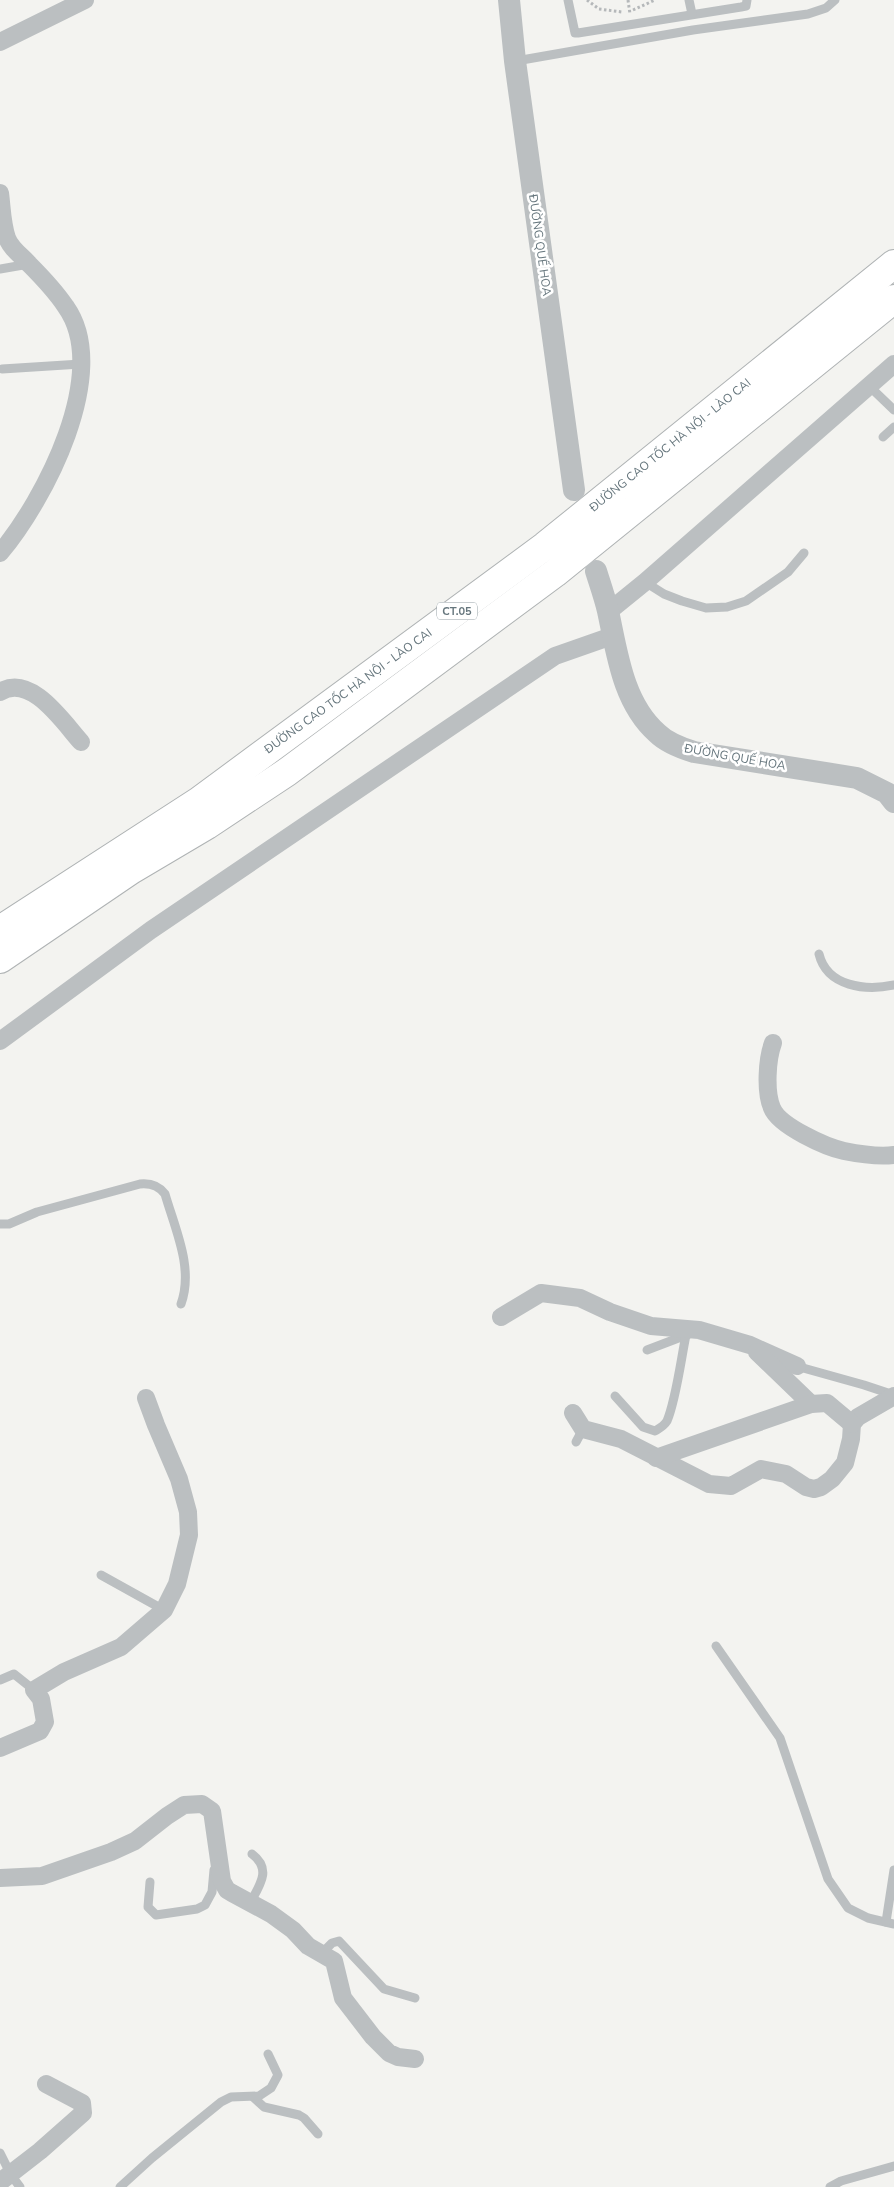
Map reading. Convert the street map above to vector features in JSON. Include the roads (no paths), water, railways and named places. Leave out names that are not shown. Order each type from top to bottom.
[{"type":"highway","name":"ĐƯỜNG CAO TỐC HÀ NỘI - LÀO CAI","points":[[0,930],[199,801],[545,546],[894,264]]},
{"type":"highway","name":"CT.05","points":[[0,959],[132,870],[207,825],[287,772],[555,573],[894,299]]},
{"type":"street","points":[[0,42],[85,0]]},
{"type":"street","name":"ĐƯỜNG QUẾ HOA","points":[[510,0],[515,61],[574,490]]},
{"type":"street","points":[[0,193],[7,240],[67,307],[78,329],[83,355],[77,403],[61,452],[38,500],[16,535],[0,554]]},
{"type":"street","points":[[608,612],[646,582],[894,364]]},
{"type":"street","name":"ĐƯỜNG QUẾ HOA","points":[[596,570],[627,688],[642,716],[657,734],[674,745],[694,752],[857,778],[892,793]]},
{"type":"street","points":[[0,1042],[151,930],[556,656],[612,636]]},
{"type":"street","points":[[0,692],[4,689],[23,687],[42,699],[81,742]]},
{"type":"street","points":[[773,1043],[768,1055],[767,1069],[771,1107],[777,1115],[793,1128],[814,1140],[843,1151],[884,1156],[894,1155]]},
{"type":"street","points":[[501,1318],[541,1294],[580,1298],[610,1312],[651,1326],[750,1345],[797,1366]]},
{"type":"street","points":[[750,1345],[776,1378],[811,1404]]},
{"type":"street","points":[[573,1413],[579,1435],[621,1440],[708,1484],[731,1486],[761,1469],[786,1474],[806,1487],[814,1489],[821,1487],[832,1479],[845,1463],[851,1439],[852,1424],[858,1418],[894,1396]]},
{"type":"street","points":[[0,1748],[40,1731],[45,1722],[40,1699],[34,1690],[64,1672],[121,1647],[164,1610],[177,1584],[189,1535],[188,1512],[179,1479],[146,1398]]},
{"type":"street","points":[[656,1458],[811,1404],[827,1402],[852,1424]]},
{"type":"street","points":[[0,1878],[42,1876],[85,1861],[134,1841],[176,1809],[193,1804],[202,1804],[212,1811],[222,1881],[227,1890],[271,1914],[293,1930],[308,1946],[334,1961],[344,1998],[373,2037],[389,2053],[398,2057],[416,2059]]},
{"type":"street","points":[[10,2182],[83,2112],[82,2103],[46,2084]]},
{"type":"lane","points":[[568,0],[575,33],[741,7],[746,6],[747,0]]},
{"type":"lane","points":[[690,0],[692,14]]},
{"type":"lane","points":[[515,61],[693,30],[808,14],[826,8],[835,0]]},
{"type":"lane","points":[[0,269],[29,264]]},
{"type":"lane","points":[[2,369],[81,364]]},
{"type":"lane","points":[[868,385],[894,410]]},
{"type":"lane","points":[[883,437],[894,427]]},
{"type":"lane","points":[[646,582],[664,594],[682,601],[706,608],[727,607],[746,601],[788,572],[804,553]]},
{"type":"lane","points":[[819,954],[822,964],[830,975],[845,983],[877,988],[894,985]]},
{"type":"lane","points":[[0,1224],[9,1224],[38,1212],[140,1184],[151,1184],[166,1194],[185,1269],[187,1281],[181,1304]]},
{"type":"lane","points":[[647,1350],[692,1333]]},
{"type":"lane","points":[[615,1396],[648,1431],[655,1431],[662,1427],[666,1421],[692,1333]]},
{"type":"lane","points":[[776,1378],[790,1368],[797,1366],[894,1396]]},
{"type":"lane","points":[[102,1575],[164,1610]]},
{"type":"lane","points":[[716,1646],[780,1738],[828,1879],[848,1908],[868,1918],[890,1923],[894,1870]]},
{"type":"lane","points":[[0,1680],[14,1674],[34,1690]]},
{"type":"lane","points":[[150,1882],[148,1906],[156,1915],[197,1909],[205,1906],[212,1892],[214,1875],[209,1831],[202,1804]]},
{"type":"lane","points":[[250,1903],[263,1874],[259,1859],[252,1854]]},
{"type":"lane","points":[[322,1954],[332,1943],[339,1941],[384,1989],[415,1998]]},
{"type":"lane","points":[[120,2187],[159,2152],[221,2102],[231,2097],[253,2097],[266,2092],[277,2080],[278,2075],[268,2054]]},
{"type":"lane","points":[[253,2097],[264,2107],[299,2115],[318,2134]]},
{"type":"lane","points":[[0,2153],[10,2182]]},
{"type":"lane","points":[[830,2187],[841,2181],[894,2166]]}]
